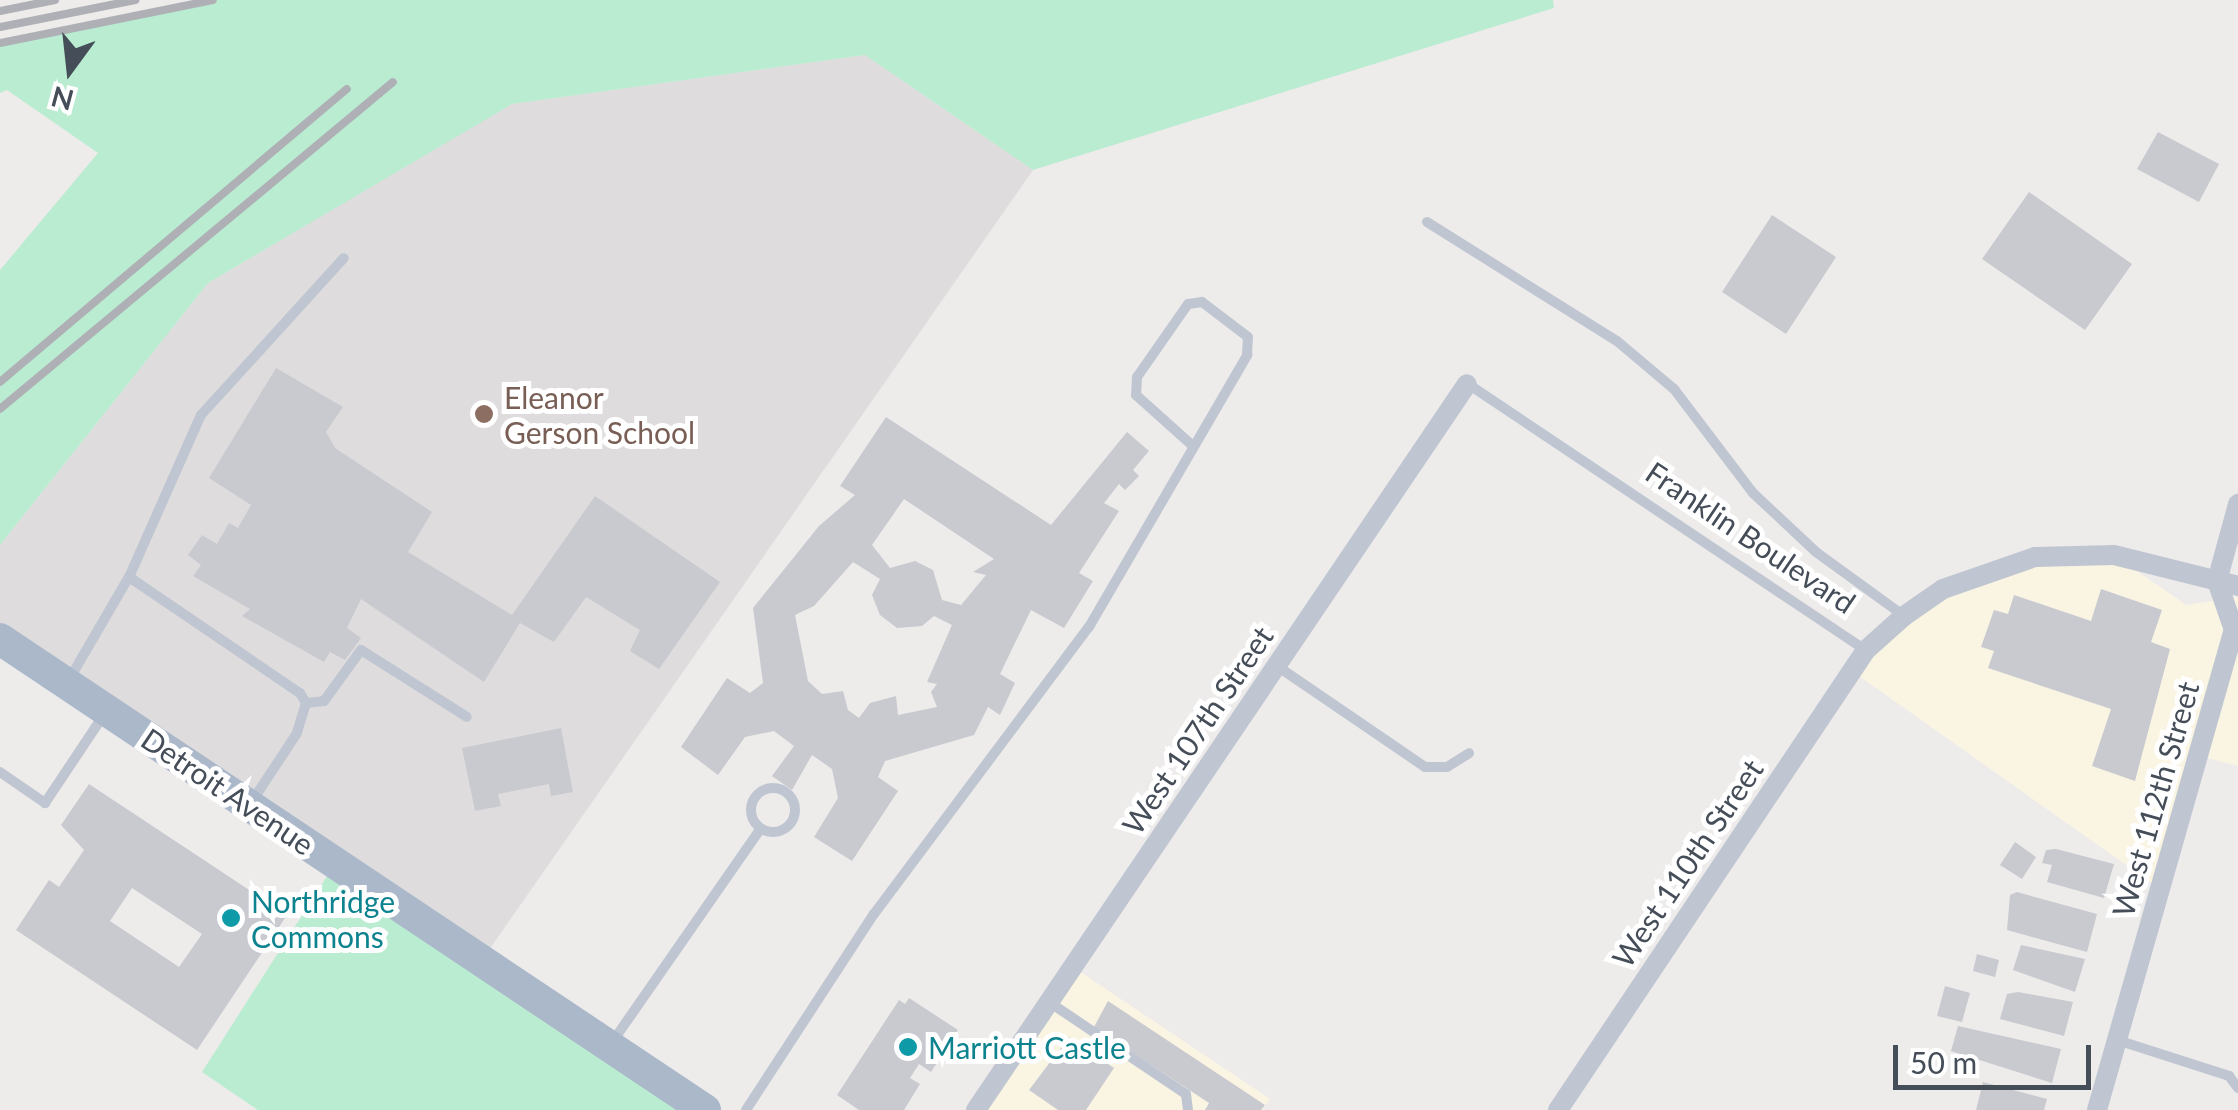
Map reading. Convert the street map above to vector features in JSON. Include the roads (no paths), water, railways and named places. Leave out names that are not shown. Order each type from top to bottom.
[{"type":"main road","name":"Detroit Avenue","points":[[0,639],[705,1110]]},
{"type":"street","name":"West 107th Street","points":[[976,1110],[1467,384]]},
{"type":"street","points":[[2228,584],[2238,504]]},
{"type":"street","name":"Franklin Boulevard","points":[[1866,650],[1904,616],[1944,589],[2035,557],[2114,556],[2228,584]]},
{"type":"street","name":"West 112th Street","points":[[2097,1110],[2234,630],[2228,584]]},
{"type":"street","name":"West 110th Street","points":[[1558,1110],[1866,650]]},
{"type":"lane","points":[[1427,222],[1617,341],[1674,390],[1753,493],[1816,552],[1904,616]]},
{"type":"lane","points":[[66,683],[129,577],[201,415],[344,258]]},
{"type":"lane","points":[[746,1110],[874,914],[1090,626],[1247,355],[1248,337],[1202,302],[1188,304],[1137,377],[1136,395],[1192,446]]},
{"type":"lane","name":"Franklin Boulevard","points":[[1467,384],[1866,650]]},
{"type":"lane","points":[[129,577],[300,693],[306,704],[296,733],[250,805]]},
{"type":"lane","points":[[306,704],[324,701],[361,650],[467,717]]},
{"type":"lane","points":[[1276,666],[1425,767],[1446,767],[1468,752]]},
{"type":"lane","points":[[0,772],[46,803],[108,710]]},
{"type":"lane","points":[[783,790],[793,800],[793,820],[776,832],[760,828],[751,810],[756,796],[783,790]]},
{"type":"lane","points":[[609,1046],[760,828]]},
{"type":"lane","points":[[1049,1002],[1186,1094],[1188,1110]]},
{"type":"lane","points":[[2117,1040],[2230,1076],[2238,1088]]},
{"type":"railway","points":[[0,11],[55,0]]},
{"type":"railway","points":[[0,27],[135,0]]},
{"type":"railway","points":[[0,43],[213,0]]},
{"type":"railway","points":[[0,409],[393,82]]},
{"type":"railway","points":[[0,382],[347,89]]},
{"type":"place","name":"Eleanor Gerson School","points":[[484,414]]},
{"type":"place","name":"Northridge Commons","points":[[231,918]]},
{"type":"place","name":"Marriott Castle","points":[[908,1047]]}]
